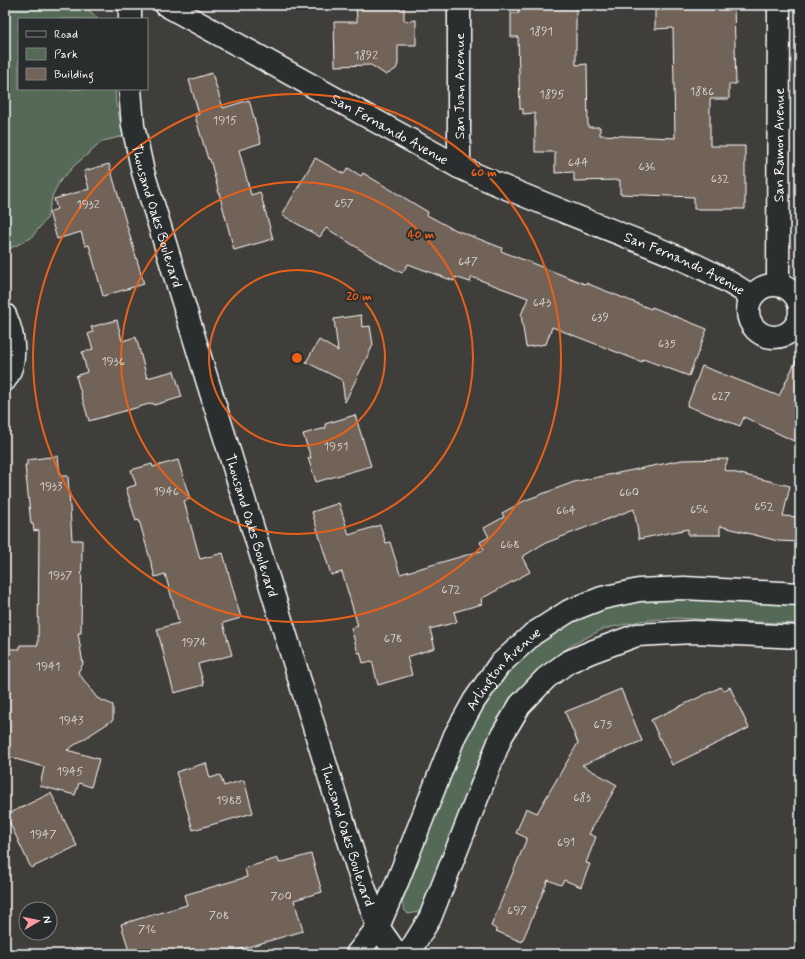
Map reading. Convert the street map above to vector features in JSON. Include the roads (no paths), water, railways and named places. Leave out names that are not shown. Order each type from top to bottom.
[{"type":"street","points":[[130,5],[130,18]]},
{"type":"street","name":"San Fernando Avenue","points":[[166,5],[459,167],[497,185],[695,264],[728,280],[751,296]]},
{"type":"street","name":"San Juan Avenue","points":[[459,5],[459,167]]},
{"type":"street","name":"San Ramon Avenue","points":[[778,284],[779,5]]},
{"type":"street","name":"Thousand Oaks Boulevard","points":[[130,90],[133,126],[142,172],[360,876],[378,927],[397,954]]},
{"type":"street","points":[[778,284],[787,287],[798,300],[800,309],[798,328],[780,336],[771,337],[762,335],[755,330],[747,313],[748,304],[751,296],[756,290],[763,286],[778,284]]},
{"type":"street","points":[[5,315],[10,326],[14,352],[12,365],[5,380]]},
{"type":"street","name":"Arlington Avenue","points":[[357,954],[378,927],[455,735],[474,701],[499,665],[532,634],[569,611],[602,598],[639,590],[684,588],[800,594]]},
{"type":"street","points":[[408,954],[430,918],[501,737],[520,705],[546,678],[568,662],[637,635],[692,632],[800,637]]}]
